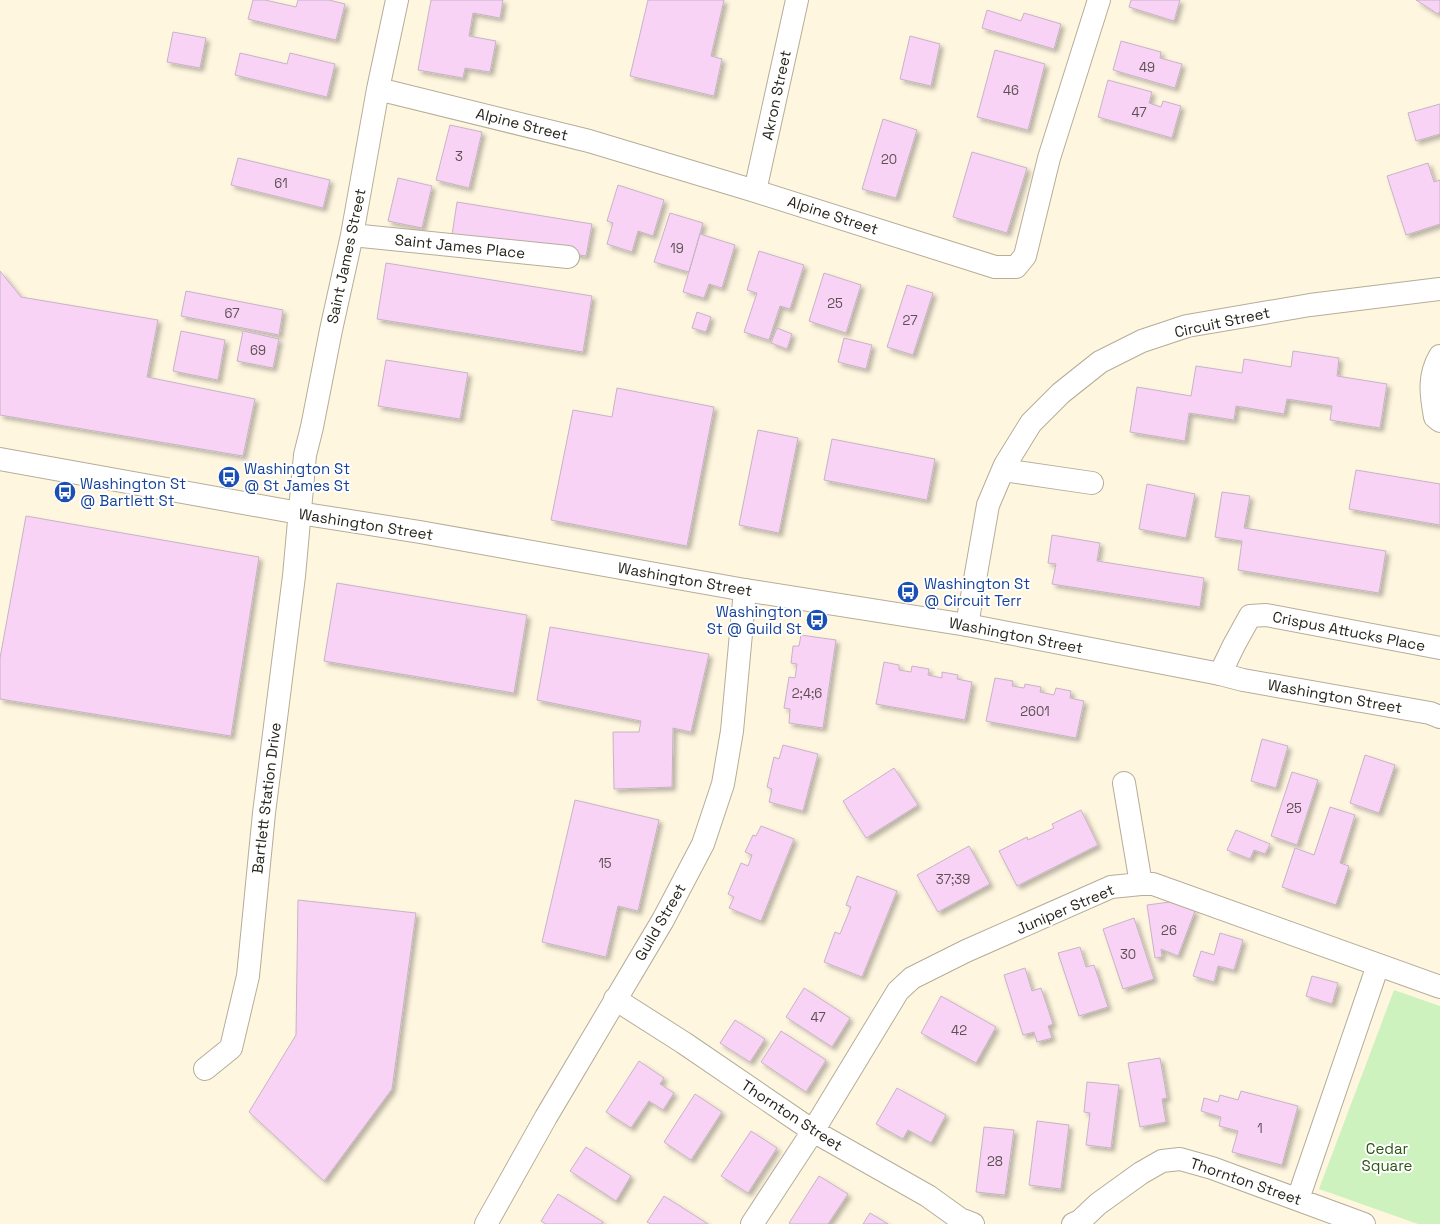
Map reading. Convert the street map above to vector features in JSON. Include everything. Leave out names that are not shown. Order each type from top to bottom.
[{"type":"street","name":"Saint James Street","points":[[299,513],[305,455],[352,235],[378,89],[397,0]]},
{"type":"street","name":"Akron Street","points":[[755,191],[797,0]]},
{"type":"street","name":"Alpine Street","points":[[378,89],[589,141],[755,191],[996,267],[1016,267],[1025,256],[1049,158],[1099,0]]},
{"type":"street","name":"Saint James Place","points":[[352,235],[568,257]]},
{"type":"street","name":"Circuit Street","points":[[967,625],[988,505],[1003,470],[1031,423],[1061,393],[1100,362],[1142,341],[1187,326],[1310,304],[1440,289]]},
{"type":"street","points":[[1440,356],[1434,366],[1431,391],[1435,417],[1440,421]]},
{"type":"street","name":"Washington Street","points":[[0,459],[299,513],[420,532],[745,590],[967,625],[1220,674],[1243,680],[1430,713],[1440,717]]},
{"type":"street","points":[[1003,470],[1092,483]]},
{"type":"street","name":"Bartlett Station Drive","points":[[205,1069],[231,1048],[248,976],[264,813],[294,576],[299,513]]},
{"type":"street","name":"Guild Street","points":[[486,1224],[615,999],[663,920],[703,844],[722,784],[732,731],[745,590]]},
{"type":"street","name":"Crispus Attucks Place","points":[[1220,674],[1234,644],[1250,616],[1266,615],[1440,648]]},
{"type":"street","points":[[1124,783],[1141,884]]},
{"type":"street","name":"Juniper Street","points":[[752,1224],[813,1131],[898,991],[912,978],[973,948],[1112,887],[1153,884],[1440,987]]},
{"type":"street","points":[[1298,1199],[1378,965]]},
{"type":"street","name":"Thornton Street","points":[[615,999],[684,1043],[813,1131],[928,1196],[960,1220],[973,1224]]},
{"type":"street","name":"Thornton Street","points":[[1073,1224],[1080,1221],[1098,1204],[1141,1173],[1162,1161],[1180,1159],[1212,1168],[1364,1224]]},
{"type":"green space","name":"Cedar Square","points":[[1394,990],[1440,1006],[1440,1224],[1418,1224],[1319,1189]]},
{"type":"building","points":[[253,0],[265,0],[296,7],[298,0],[329,0],[345,4],[336,40],[248,19]]},
{"type":"building","points":[[431,0],[503,0],[500,18],[473,13],[469,36],[496,41],[490,72],[465,68],[463,78],[418,70]]},
{"type":"building","points":[[648,0],[724,0],[711,56],[722,59],[714,96],[630,76]]},
{"type":"building","points":[[1131,0],[1180,0],[1174,21],[1129,7]]},
{"type":"building","points":[[1416,0],[1440,0],[1440,11],[1438,14]]},
{"type":"building","points":[[987,10],[1021,21],[1024,13],[1061,24],[1054,49],[982,28]]},
{"type":"building","points":[[173,32],[206,38],[200,68],[167,62]]},
{"type":"building","points":[[910,36],[940,44],[931,86],[900,79]]},
{"type":"building","points":[[1121,41],[1161,52],[1160,58],[1182,64],[1175,88],[1113,70]]},
{"type":"building","points":[[995,50],[1045,64],[1028,130],[977,117]]},
{"type":"building","points":[[240,53],[287,64],[290,53],[335,64],[327,97],[235,75]]},
{"type":"building","points":[[1108,80],[1152,92],[1149,103],[1161,107],[1163,101],[1181,106],[1172,138],[1098,117]]},
{"type":"building","points":[[1440,104],[1440,134],[1416,141],[1408,113]]},
{"type":"building","points":[[883,119],[917,130],[896,198],[862,189]]},
{"type":"building","points":[[450,125],[482,132],[469,188],[436,180]]},
{"type":"building","points":[[972,152],[1027,168],[1007,233],[953,217]]},
{"type":"building","points":[[238,158],[330,180],[323,208],[231,185]]},
{"type":"building","points":[[1428,163],[1434,182],[1440,180],[1440,224],[1406,235],[1387,176]]},
{"type":"building","points":[[398,178],[432,186],[422,228],[388,221]]},
{"type":"building","points":[[618,185],[664,200],[653,236],[638,231],[632,252],[607,244],[613,223],[607,221]]},
{"type":"building","points":[[457,202],[592,224],[586,256],[452,235]]},
{"type":"building","points":[[670,213],[703,223],[689,272],[654,262]]},
{"type":"building","points":[[700,234],[735,245],[722,288],[709,284],[704,298],[683,292]]},
{"type":"building","points":[[759,251],[804,265],[790,309],[780,306],[769,340],[744,332],[757,293],[747,290]]},
{"type":"building","points":[[386,263],[592,296],[583,352],[377,319]]},
{"type":"building","points":[[0,271],[21,297],[158,320],[147,377],[255,399],[243,456],[0,415]]},
{"type":"building","points":[[824,273],[861,285],[846,333],[809,321]]},
{"type":"building","points":[[907,285],[933,293],[913,355],[887,347]]},
{"type":"building","points":[[186,291],[283,310],[279,335],[181,316]]},
{"type":"building","points":[[697,312],[711,317],[706,332],[692,328]]},
{"type":"building","points":[[777,328],[792,334],[787,349],[771,343]]},
{"type":"building","points":[[181,331],[225,340],[218,380],[173,371]]},
{"type":"building","points":[[243,331],[279,339],[273,368],[237,361]]},
{"type":"building","points":[[844,338],[872,345],[866,369],[838,362]]},
{"type":"building","points":[[1293,351],[1339,358],[1337,376],[1387,384],[1380,428],[1330,420],[1332,406],[1287,399],[1284,414],[1236,406],[1234,420],[1189,413],[1185,441],[1130,432],[1137,387],[1191,396],[1196,366],[1242,373],[1244,359],[1291,367]]},
{"type":"building","points":[[386,360],[468,373],[460,419],[378,406]]},
{"type":"building","points":[[617,388],[714,407],[687,546],[551,520],[573,410],[612,417]]},
{"type":"building","points":[[758,430],[798,438],[779,533],[739,525]]},
{"type":"building","points":[[832,439],[935,459],[927,500],[824,480]]},
{"type":"building","points":[[1356,470],[1440,484],[1440,525],[1349,509]]},
{"type":"building","points":[[1147,484],[1195,494],[1186,538],[1139,529]]},
{"type":"building","points":[[1222,492],[1250,496],[1244,528],[1386,551],[1379,593],[1238,570],[1242,541],[1215,537]]},
{"type":"building","points":[[26,516],[259,557],[231,736],[0,699],[0,658]]},
{"type":"building","points":[[1052,535],[1100,543],[1097,561],[1204,578],[1200,607],[1052,584],[1056,564],[1048,563]]},
{"type":"building","points":[[337,583],[527,615],[514,693],[324,661]]},
{"type":"building","points":[[550,627],[709,654],[691,732],[673,728],[672,787],[614,789],[613,732],[639,732],[641,721],[537,700]]},
{"type":"building","points":[[801,635],[836,640],[823,728],[789,723],[790,709],[784,708],[789,677],[795,678],[797,664],[791,663],[793,646],[799,646]]},
{"type":"building","points":[[884,662],[899,665],[899,670],[911,672],[912,666],[929,669],[928,675],[942,678],[942,672],[958,675],[957,679],[972,682],[965,720],[876,704]]},
{"type":"building","points":[[995,678],[1013,681],[1012,686],[1024,688],[1025,684],[1041,687],[1040,692],[1054,695],[1056,688],[1071,691],[1070,698],[1084,701],[1076,738],[986,721]]},
{"type":"building","points":[[1262,739],[1288,746],[1276,788],[1251,781]]},
{"type":"building","points":[[783,745],[818,754],[803,811],[769,802],[772,789],[767,787],[774,757],[779,759]]},
{"type":"building","points":[[1365,755],[1395,765],[1379,813],[1350,803]]},
{"type":"building","points":[[894,768],[918,805],[866,838],[843,801]]},
{"type":"building","points":[[1292,772],[1318,780],[1297,845],[1271,836]]},
{"type":"building","points":[[575,800],[659,820],[638,911],[618,906],[606,957],[542,942]]},
{"type":"building","points":[[1330,807],[1355,815],[1340,863],[1349,866],[1336,905],[1282,887],[1295,848],[1314,855]]},
{"type":"building","points":[[1081,810],[1098,845],[1017,886],[999,851],[1027,837],[1028,840],[1054,828],[1052,824]]},
{"type":"building","points":[[761,826],[794,839],[761,921],[729,908],[734,897],[728,894],[741,863],[748,866],[752,855],[745,852],[753,835],[756,836]]},
{"type":"building","points":[[1236,830],[1270,844],[1265,854],[1254,850],[1250,859],[1227,850]]},
{"type":"building","points":[[969,846],[990,884],[938,912],[917,875]]},
{"type":"building","points":[[857,876],[897,891],[862,977],[824,962],[835,932],[840,934],[851,907],[846,905]]},
{"type":"building","points":[[298,900],[416,913],[392,1089],[324,1181],[249,1112],[296,1035]]},
{"type":"building","points":[[1170,902],[1195,911],[1178,956],[1161,949],[1162,957],[1155,958],[1147,905]]},
{"type":"building","points":[[1134,918],[1154,979],[1123,989],[1103,929]]},
{"type":"building","points":[[1220,933],[1243,940],[1234,970],[1218,966],[1214,982],[1193,976],[1201,951],[1214,955]]},
{"type":"building","points":[[1080,947],[1086,967],[1094,965],[1108,1007],[1079,1016],[1058,953]]},
{"type":"building","points":[[1025,968],[1032,991],[1041,988],[1053,1024],[1048,1026],[1052,1038],[1037,1042],[1034,1032],[1023,1035],[1004,975]]},
{"type":"building","points":[[1312,976],[1338,983],[1332,1004],[1306,996]]},
{"type":"building","points":[[804,988],[850,1018],[832,1047],[786,1017]]},
{"type":"building","points":[[941,996],[996,1027],[976,1063],[921,1033]]},
{"type":"building","points":[[735,1020],[765,1039],[750,1062],[720,1043]]},
{"type":"building","points":[[781,1031],[826,1060],[806,1092],[761,1062]]},
{"type":"building","points":[[1160,1058],[1167,1098],[1162,1099],[1166,1122],[1140,1127],[1128,1063]]},
{"type":"building","points":[[639,1061],[664,1078],[660,1084],[674,1093],[663,1110],[649,1101],[631,1128],[606,1112]]},
{"type":"building","points":[[1087,1082],[1119,1085],[1111,1148],[1086,1145],[1090,1113],[1084,1112]]},
{"type":"building","points":[[897,1088],[946,1115],[931,1143],[908,1130],[903,1139],[876,1124]]},
{"type":"building","points":[[1241,1091],[1298,1106],[1282,1165],[1232,1152],[1238,1131],[1219,1126],[1221,1117],[1201,1111],[1204,1098],[1218,1102],[1220,1095],[1238,1100]]},
{"type":"building","points":[[695,1094],[722,1112],[691,1160],[664,1142]]},
{"type":"building","points":[[1037,1121],[1069,1125],[1061,1189],[1029,1185]]},
{"type":"building","points":[[984,1127],[1014,1130],[1005,1195],[976,1192]]},
{"type":"building","points":[[751,1131],[777,1148],[748,1193],[721,1176]]},
{"type":"building","points":[[586,1147],[631,1176],[616,1201],[570,1171]]},
{"type":"building","points":[[819,1176],[848,1194],[828,1224],[789,1223]]},
{"type":"building","points":[[558,1194],[603,1222],[601,1224],[546,1224],[541,1221]]},
{"type":"building","points":[[664,1196],[708,1224],[651,1224],[647,1222]]},
{"type":"building","points":[[870,1213],[888,1224],[863,1224]]},
{"type":"place","name":"Washington St @ St James St","points":[[229,477]]},
{"type":"place","name":"Washington St @ Bartlett St","points":[[65,492]]},
{"type":"place","name":"Washington St @ Circuit Terr","points":[[908,592]]},
{"type":"place","name":"Washington St @ Guild St","points":[[817,620]]}]
